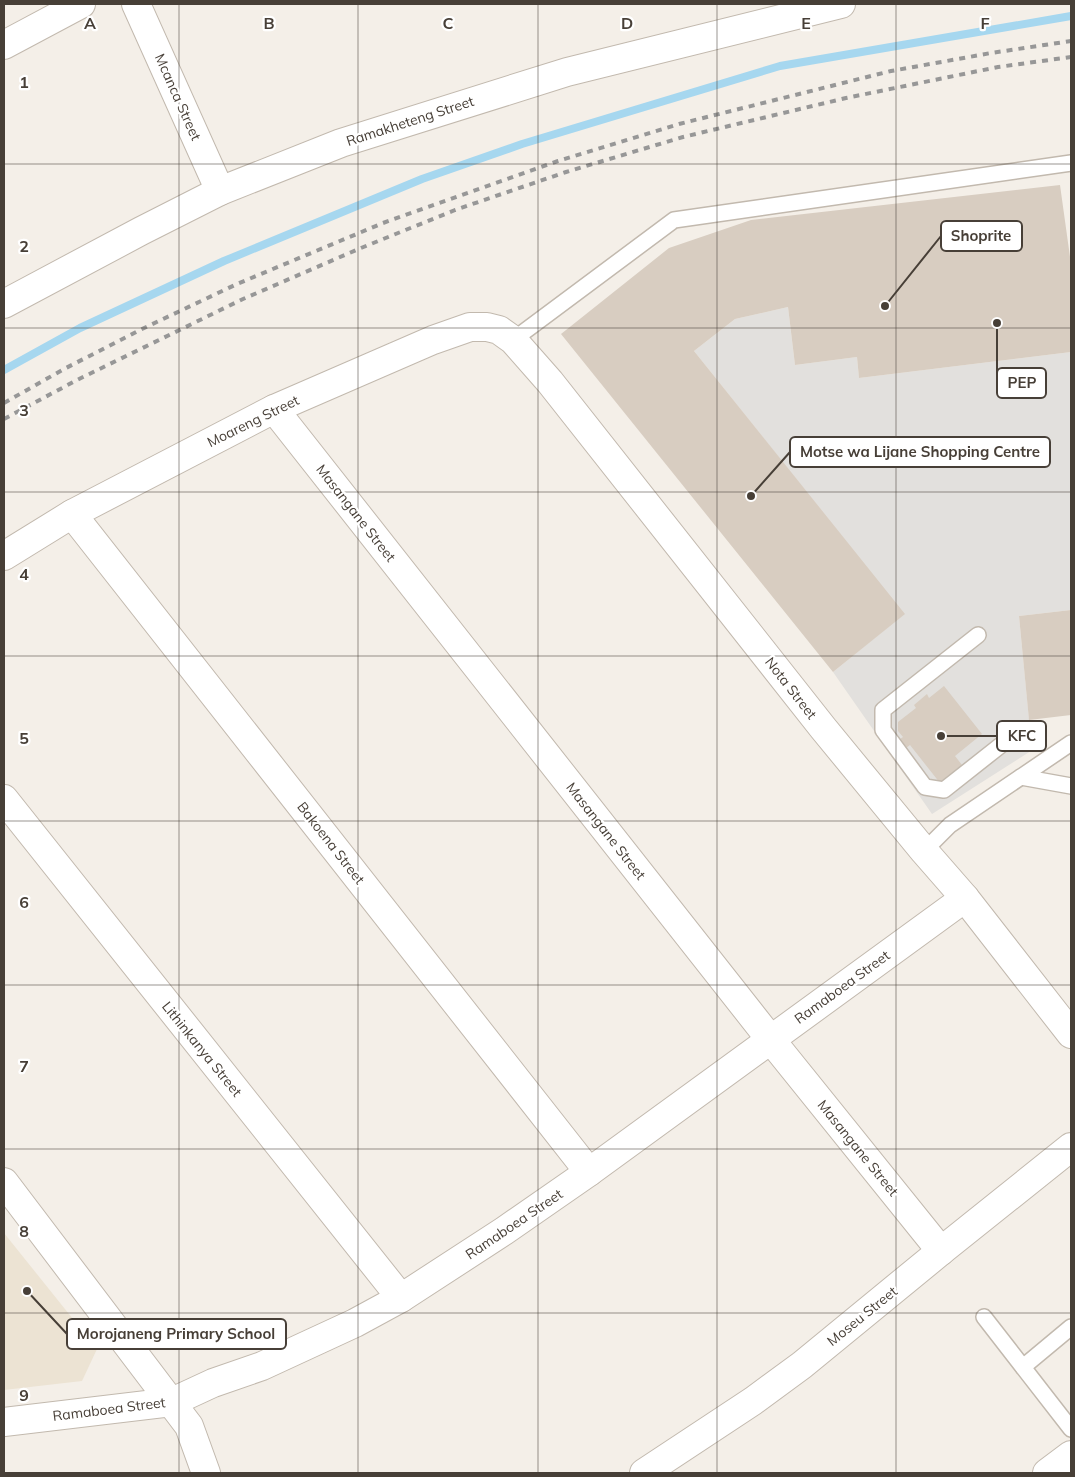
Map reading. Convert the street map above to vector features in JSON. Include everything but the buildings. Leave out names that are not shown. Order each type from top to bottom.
[{"type":"street","points":[[4,45],[81,4]]},
{"type":"street","name":"Mcanca Street","points":[[136,4],[220,191]]},
{"type":"street","name":"Ramakheteng Street","points":[[4,304],[132,235],[220,191],[341,144],[567,72],[841,4]]},
{"type":"street","name":"Moareng Street","points":[[4,556],[72,514],[274,409],[433,340],[470,327],[487,327],[499,330],[513,340]]},
{"type":"street","name":"Nota Street","points":[[513,340],[550,382],[823,728],[964,898],[1071,1034]]},
{"type":"street","name":"Masangane Street","points":[[274,409],[771,1040],[941,1251]]},
{"type":"street","name":"Bakoena Street","points":[[72,514],[589,1172]]},
{"type":"street","name":"Lithinkanya Street","points":[[4,799],[401,1298]]},
{"type":"street","name":"Ramaboea Street","points":[[4,1422],[172,1402],[262,1366],[355,1323],[401,1298],[504,1231],[589,1172],[964,898]]},
{"type":"street","name":"Moseu Street","points":[[644,1473],[746,1406],[802,1365],[1071,1146]]},
{"type":"street","points":[[4,1182],[189,1426],[206,1473]]},
{"type":"street","points":[[1047,1473],[1071,1455]]},
{"type":"lane","points":[[513,340],[674,220],[1071,163]]},
{"type":"lane","points":[[978,635],[883,710],[882,730],[926,787],[944,790],[1001,745]]},
{"type":"lane","points":[[924,851],[950,825],[1071,743]]},
{"type":"lane","points":[[1021,777],[1071,786]]},
{"type":"lane","points":[[984,1317],[1071,1428]]},
{"type":"lane","points":[[1023,1367],[1071,1328]]},
{"type":"shaded area","points":[[788,307],[795,365],[857,357],[859,378],[1071,352],[1071,610],[1019,616],[1029,719],[1045,742],[932,814],[833,672],[904,614],[694,351],[735,319]]},
{"type":"shaded area","points":[[4,1233],[97,1349],[82,1381],[4,1390]]},
{"type":"waterway","points":[[4,370],[80,328],[224,261],[422,179],[522,144],[780,66],[1071,16]]},
{"type":"railway","points":[[4,403],[64,369],[142,329],[237,284],[383,223],[558,161],[679,124],[891,71],[1071,41]]},
{"type":"railway","points":[[4,419],[77,380],[243,299],[455,210],[566,172],[683,137],[846,98],[998,67],[1071,57]]},
{"type":"place","name":"Shoprite","points":[[885,306]]},
{"type":"place","name":"PEP","points":[[997,323]]},
{"type":"place","name":"Motse wa Lijane Shopping Centre","points":[[751,496]]},
{"type":"place","name":"KFC","points":[[941,736]]},
{"type":"place","name":"Morojaneng Primary School","points":[[27,1291]]}]
